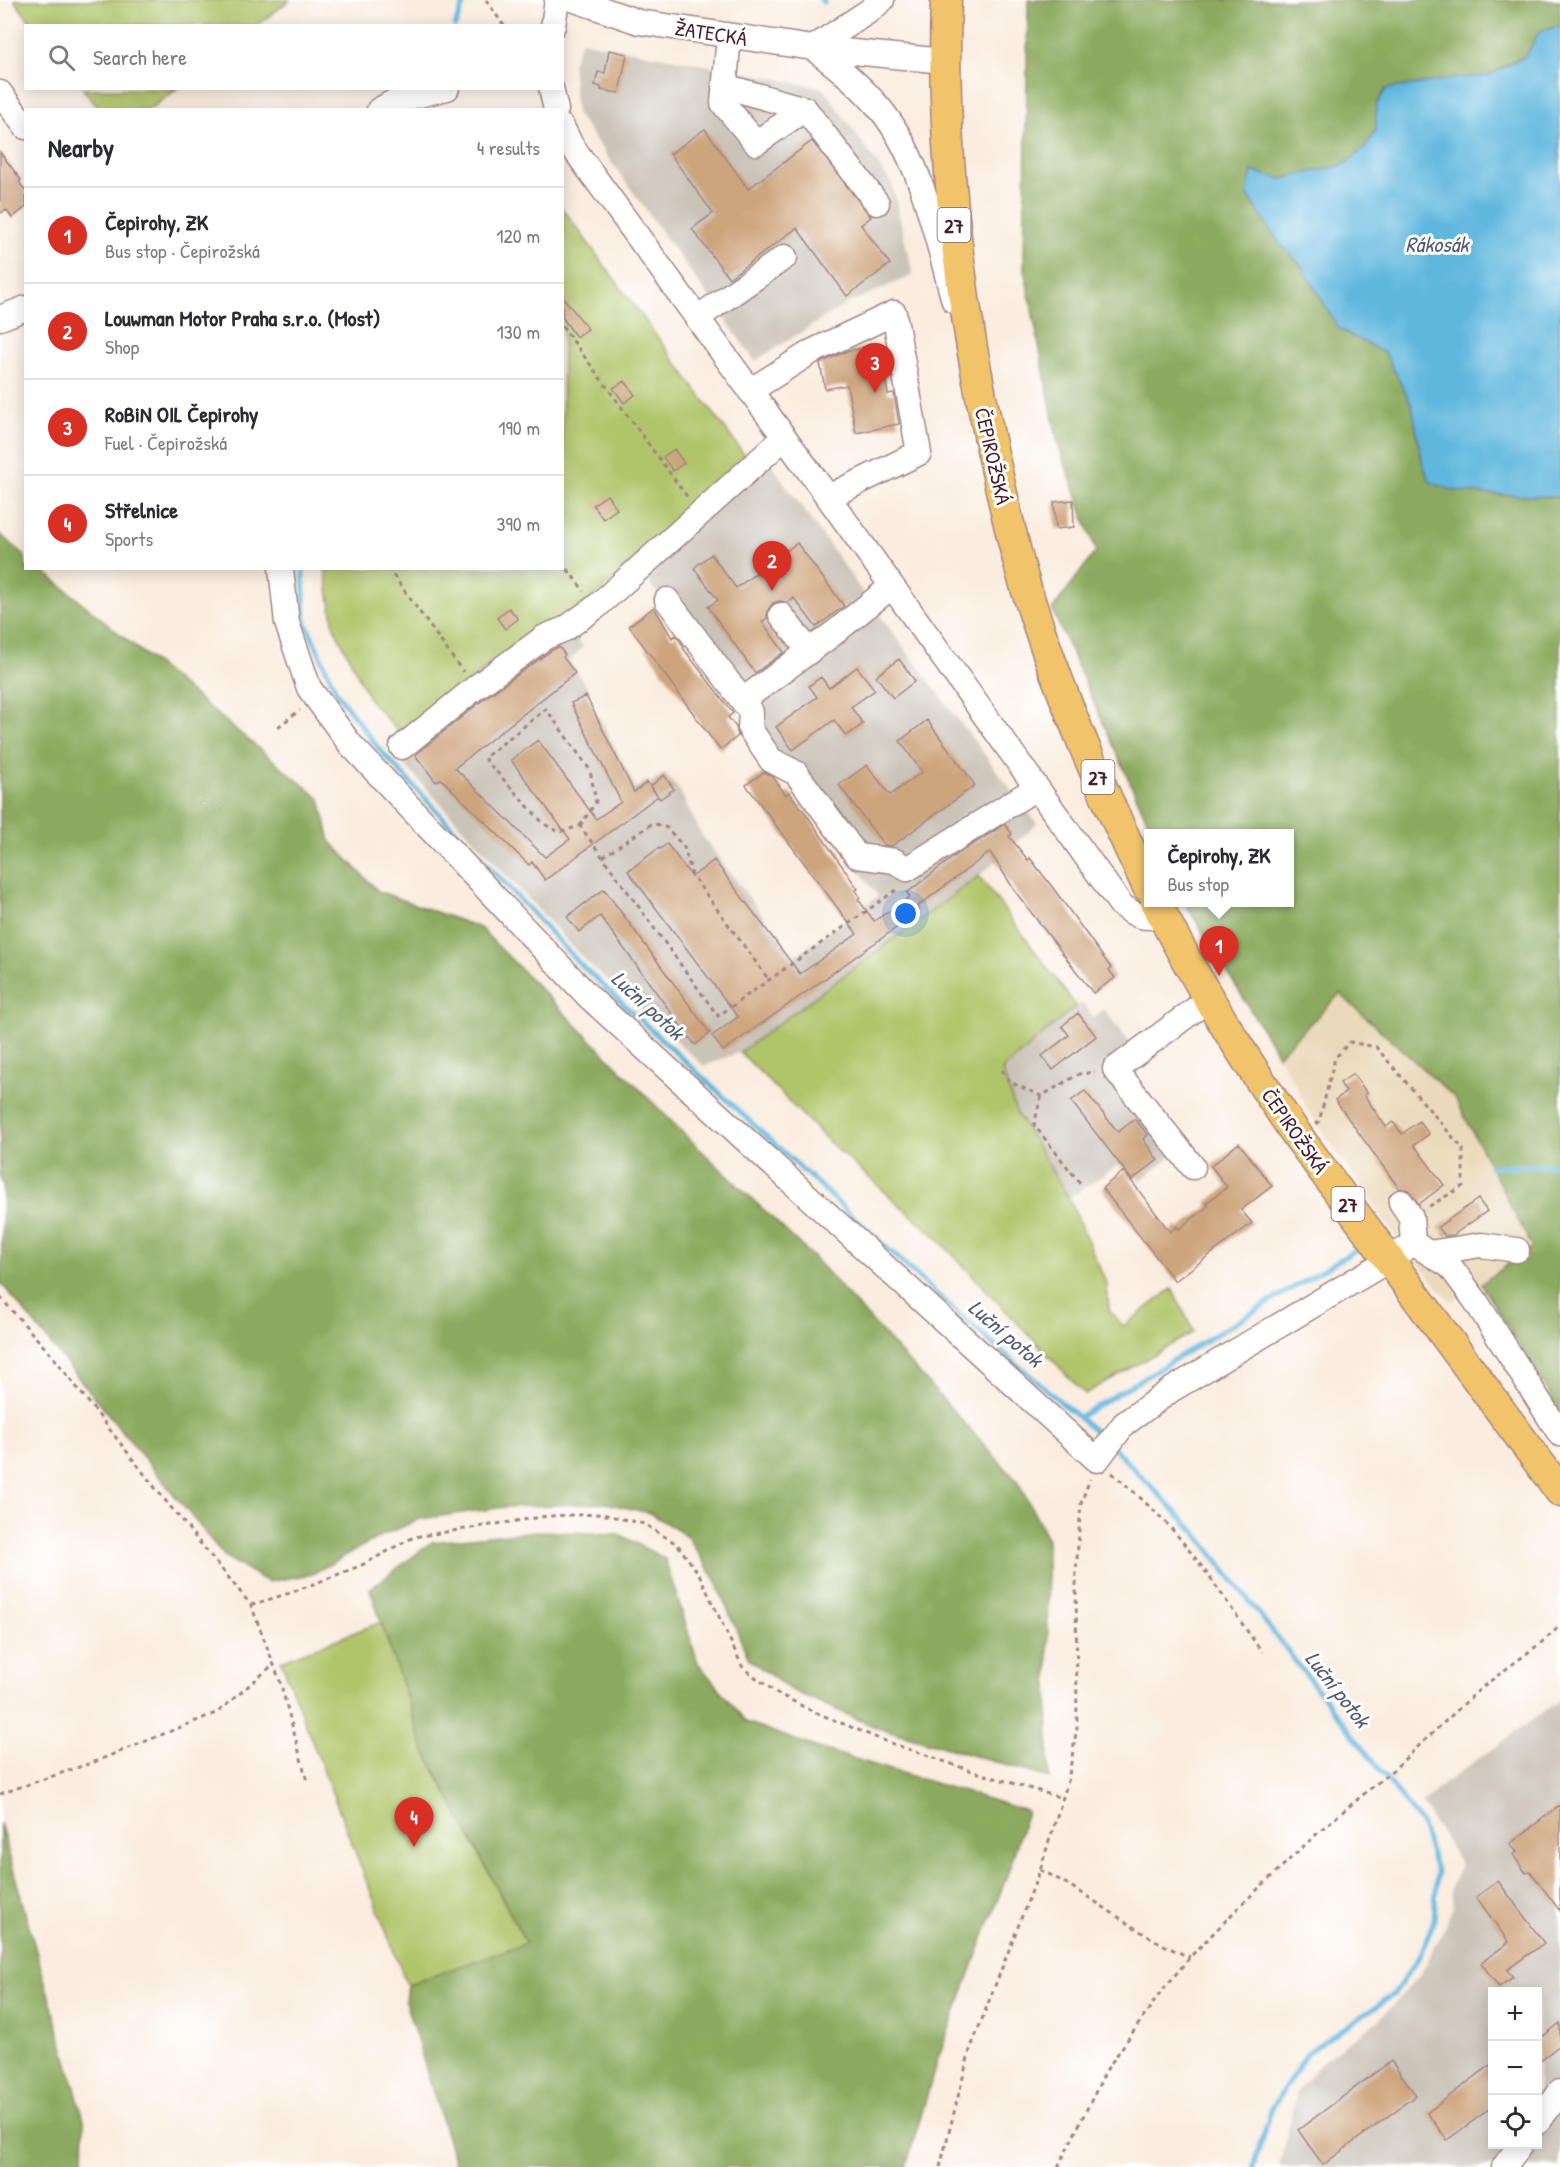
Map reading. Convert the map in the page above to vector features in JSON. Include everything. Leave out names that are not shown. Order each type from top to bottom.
[{"type":"main road","name":"ČEPIROŽSKÁ","points":[[946,0],[944,62],[953,220],[978,386],[1006,513],[1026,587],[1049,654],[1085,747],[1144,876]]},
{"type":"main road","name":"ČEPIROŽSKÁ","points":[[1160,909],[1209,999],[1263,1086],[1560,1491]]},
{"type":"street","points":[[553,24],[557,0]]},
{"type":"street","name":"ŽATECKÁ","points":[[575,0],[639,22],[813,48],[944,62]]},
{"type":"street","points":[[882,0],[813,48],[850,77],[877,104],[896,132],[925,200],[978,386]]},
{"type":"street","points":[[729,36],[723,103],[756,143],[805,109]]},
{"type":"street","points":[[724,86],[805,109],[877,203]]},
{"type":"street","points":[[383,108],[395,101],[439,90]]},
{"type":"street","points":[[551,90],[556,108]]},
{"type":"street","points":[[0,93],[24,124]]},
{"type":"street","points":[[564,131],[571,145],[828,497],[1121,905],[1135,916],[1149,918],[1160,909]]},
{"type":"street","points":[[697,318],[784,256]]},
{"type":"street","points":[[0,318],[24,309]]},
{"type":"street","points":[[750,391],[812,352],[894,313],[919,453],[828,497]]},
{"type":"street","points":[[402,747],[475,688],[545,637],[565,629],[596,607],[784,438]]},
{"type":"street","points":[[281,570],[286,623],[309,688],[350,744],[589,997],[1097,1460],[1124,1424],[1170,1390],[1389,1260],[1421,1248],[1481,1245],[1517,1250]]},
{"type":"street","points":[[751,694],[892,586]]},
{"type":"street","points":[[668,600],[751,712],[750,729],[771,760],[796,773],[857,856],[895,861],[907,869],[1036,788]]},
{"type":"street","points":[[781,615],[809,651]]},
{"type":"street","points":[[1192,1167],[1115,1069],[1209,999]]},
{"type":"street","points":[[1406,1209],[1421,1248],[1450,1266],[1475,1300],[1560,1434]]},
{"type":"street","points":[[1542,2117],[1560,2092]]},
{"type":"street","points":[[1504,2167],[1518,2149]]},
{"type":"path","points":[[486,0],[503,24]]},
{"type":"path","points":[[564,329],[700,514]]},
{"type":"path","points":[[564,565],[596,607]]},
{"type":"path","points":[[389,570],[475,688]]},
{"type":"path","points":[[278,727],[315,697]]},
{"type":"path","points":[[546,709],[590,770],[596,802],[580,826],[559,832],[544,824],[484,758],[546,709]]},
{"type":"path","points":[[603,857],[653,823],[667,828],[684,847],[692,875],[769,980]]},
{"type":"path","points":[[580,826],[718,1016],[904,885],[907,869]]},
{"type":"path","points":[[1299,1138],[1319,1122],[1335,1058],[1350,1042],[1376,1047],[1462,1149],[1463,1186],[1406,1209]]},
{"type":"path","points":[[1080,1184],[1034,1125],[1041,1096],[1078,1074],[1115,1069]]},
{"type":"path","points":[[1002,1070],[1010,1082],[1041,1096]]},
{"type":"path","points":[[0,1297],[54,1358],[156,1489],[252,1605],[274,1664],[307,1781]]},
{"type":"path","points":[[940,2167],[970,2050],[1040,1870],[1068,1781],[1077,1727],[1076,1573],[1081,1503],[1097,1460],[1142,1498],[1170,1528],[1205,1571],[1262,1652]]},
{"type":"path","points":[[252,1605],[362,1565],[414,1537],[548,1515],[602,1514],[644,1524],[677,1544],[699,1574],[743,1668],[777,1693],[810,1710],[882,1740],[972,1771],[1062,1798]]},
{"type":"path","points":[[1058,2167],[1107,2069],[1161,1992],[1190,1957],[1241,1905],[1315,1836],[1394,1769],[1481,1688],[1560,1626]]},
{"type":"path","points":[[0,1794],[94,1762],[218,1712],[274,1664]]},
{"type":"path","points":[[1040,1870],[1062,1880],[1111,1914],[1172,1950],[1190,1957]]},
{"type":"shaded area","points":[[581,41],[823,88],[892,184],[913,275],[846,304],[755,361],[576,113],[572,63]]},
{"type":"shaded area","points":[[760,449],[877,612],[1037,824],[979,876],[740,1052],[704,1066],[585,960],[389,748],[544,621],[566,623],[583,647],[569,661],[590,691],[587,694],[636,788],[647,780],[650,783],[665,773],[679,790],[703,837],[794,957],[878,896],[633,560],[745,456]]},
{"type":"shaded area","points":[[1340,994],[1455,1098],[1532,1248],[1451,1302],[1398,1240],[1311,1115],[1278,1055]]},
{"type":"shaded area","points":[[1082,1003],[1094,1018],[1104,1009],[1133,1047],[1118,1057],[1185,1146],[1140,1181],[1124,1161],[1069,1198],[1016,1112],[1002,1070]]},
{"type":"shaded area","points":[[1560,1700],[1560,2167],[1279,2167],[1297,2092],[1320,2063],[1379,2020],[1420,1975],[1439,1940],[1453,1907],[1451,1888],[1461,1864],[1422,1804],[1442,1785]]},
{"type":"green space","points":[[14,0],[290,0],[258,24],[32,24]]},
{"type":"green space","points":[[1028,0],[1560,0],[1560,26],[1539,32],[1526,56],[1509,63],[1489,76],[1450,79],[1386,89],[1376,105],[1376,130],[1365,148],[1343,165],[1280,179],[1252,171],[1278,242],[1302,266],[1339,329],[1385,353],[1412,406],[1423,465],[1430,482],[1484,494],[1560,497],[1560,1412],[1481,1284],[1532,1247],[1455,1098],[1340,994],[1278,1055],[1187,907],[1294,907],[1294,829],[1151,829],[1052,610],[1096,551],[1058,444],[1024,268]]},
{"type":"green space","points":[[84,90],[176,90],[151,108],[98,108]]},
{"type":"green space","points":[[564,210],[745,456],[566,623],[544,621],[402,736],[370,700],[334,627],[325,570],[564,570]]},
{"type":"green space","points":[[0,534],[24,555],[24,570],[42,570],[320,799],[330,841],[378,891],[480,928],[683,1133],[814,1258],[1018,1482],[1047,1538],[1049,1778],[873,1726],[789,1689],[749,1659],[714,1578],[687,1536],[650,1513],[605,1503],[505,1507],[420,1519],[379,1537],[312,1574],[268,1582],[225,1557],[1,1283],[3,1185],[0,1177]]},
{"type":"green space","points":[[979,876],[1076,1006],[1002,1070],[1016,1112],[1069,1198],[1107,1285],[1109,1310],[1123,1326],[1172,1289],[1194,1332],[1085,1394],[937,1238],[831,1144],[740,1052]]},
{"type":"green space","points":[[536,1531],[619,1534],[665,1559],[698,1663],[746,1722],[815,1747],[1027,1811],[1011,1864],[937,2061],[906,2167],[456,2167],[405,2001],[407,1985],[526,1943],[424,1750],[370,1589],[432,1542]]},
{"type":"green space","points":[[381,1622],[424,1750],[526,1944],[407,1985],[281,1661]]},
{"type":"green space","points":[[0,1823],[84,2120],[83,2167],[0,2167]]},
{"type":"water","name":"Rákosák","points":[[1560,26],[1560,497],[1484,494],[1452,490],[1430,482],[1423,465],[1412,406],[1385,353],[1339,329],[1302,266],[1278,242],[1247,194],[1252,171],[1281,179],[1343,165],[1365,148],[1376,130],[1376,105],[1386,89],[1450,79],[1489,76],[1526,56],[1539,32]]},
{"type":"building","points":[[609,50],[627,54],[619,93],[601,90],[601,87],[595,85],[598,72],[605,73]]},
{"type":"building","points":[[705,129],[748,189],[812,141],[871,217],[861,225],[890,264],[847,296],[797,228],[729,278],[692,229],[713,213],[670,154]]},
{"type":"building","points":[[0,152],[21,180],[19,182],[24,189],[24,209],[12,218],[7,210],[0,213]]},
{"type":"building","points":[[564,299],[588,329],[576,337],[564,320]]},
{"type":"building","points":[[878,345],[888,394],[894,393],[899,424],[856,433],[847,385],[825,389],[820,363],[845,352]]},
{"type":"building","points":[[625,381],[635,395],[624,403],[613,388]]},
{"type":"building","points":[[674,449],[684,463],[673,471],[663,457]]},
{"type":"building","points":[[607,495],[617,509],[603,519],[593,505]]},
{"type":"building","points":[[1073,500],[1074,527],[1056,529],[1054,502]]},
{"type":"building","points":[[797,543],[844,606],[816,627],[794,598],[788,603],[780,601],[773,603],[768,610],[767,618],[762,622],[784,652],[755,673],[708,607],[718,600],[694,568],[711,554],[736,588]]},
{"type":"building","points":[[654,607],[672,638],[676,635],[683,648],[733,713],[728,717],[736,727],[738,736],[720,750],[629,626]]},
{"type":"building","points":[[509,608],[518,619],[505,629],[497,618]]},
{"type":"building","points":[[559,647],[565,655],[563,657],[575,673],[455,768],[545,857],[570,839],[511,760],[538,740],[596,819],[621,802],[571,703],[586,696],[634,792],[647,782],[657,795],[651,786],[664,775],[674,789],[660,799],[658,796],[545,880],[532,862],[529,865],[441,779],[436,782],[415,755],[484,699]]},
{"type":"building","points":[[899,659],[915,681],[893,698],[876,676]]},
{"type":"building","points":[[857,667],[875,690],[851,707],[863,724],[846,736],[834,720],[793,750],[776,727],[817,697],[809,686],[821,677],[829,688]]},
{"type":"building","points":[[927,720],[975,785],[892,846],[884,845],[839,785],[867,765],[890,795],[922,772],[900,741]]},
{"type":"building","points":[[764,772],[773,777],[786,795],[789,792],[802,808],[858,889],[856,890],[860,897],[858,899],[874,921],[910,897],[907,893],[957,854],[1005,824],[1012,834],[1009,836],[1028,860],[1030,858],[1056,892],[1111,968],[1109,970],[1115,978],[1093,993],[1017,894],[990,852],[917,907],[919,910],[896,928],[723,1051],[712,1036],[738,1017],[628,871],[667,844],[692,877],[714,860],[800,974],[857,934],[746,785]]},
{"type":"building","points":[[604,889],[710,1033],[695,1045],[600,916],[579,932],[567,917]]},
{"type":"building","points":[[1078,1013],[1096,1036],[1053,1070],[1042,1056],[1069,1035],[1062,1026]]},
{"type":"building","points":[[1353,1074],[1367,1093],[1364,1095],[1386,1127],[1393,1122],[1402,1134],[1419,1121],[1429,1134],[1414,1145],[1444,1185],[1419,1204],[1408,1190],[1399,1188],[1335,1100],[1346,1092],[1340,1083]]},
{"type":"building","points":[[1085,1091],[1118,1132],[1135,1119],[1148,1135],[1143,1139],[1158,1160],[1132,1180],[1071,1101]]},
{"type":"building","points":[[1239,1143],[1272,1186],[1241,1210],[1252,1223],[1175,1281],[1102,1188],[1124,1171],[1170,1232],[1177,1226],[1179,1229],[1227,1187],[1211,1166]]},
{"type":"building","points":[[1478,1199],[1487,1211],[1453,1235],[1445,1236],[1438,1227]]},
{"type":"building","points":[[1560,1805],[1560,1911],[1530,1871],[1526,1873],[1513,1855],[1517,1852],[1510,1844]]},
{"type":"building","points":[[1498,1881],[1544,1943],[1507,1970],[1513,1977],[1499,1987],[1481,1963],[1509,1942],[1476,1897]]},
{"type":"building","points":[[1560,2023],[1560,2045],[1542,2059],[1542,2037]]},
{"type":"building","points":[[1391,2061],[1416,2095],[1323,2165],[1298,2130]]},
{"type":"building","points":[[1488,2067],[1488,2110],[1447,2140],[1427,2113]]},
{"type":"waterway","name":"Luční potok","points":[[456,24],[465,0]]},
{"type":"waterway","name":"Luční potok","points":[[303,570],[305,621],[337,693],[378,748],[580,964],[955,1311],[1105,1440]]},
{"type":"waterway","points":[[1490,1167],[1560,1165]]},
{"type":"waterway","points":[[1079,1417],[1359,1248]]},
{"type":"waterway","name":"Luční potok","points":[[1114,1448],[1197,1534],[1421,1823],[1437,1873],[1434,1920],[1421,1954],[1393,1995],[1308,2052],[1272,2108],[1253,2167]]},
{"type":"place","name":"RoBiN OIL Čepirohy","points":[[875,393]]},
{"type":"place","name":"Louwman Motor Praha s.r.o. (Most)","points":[[772,591]]},
{"type":"place","name":"Čepirohy, ZK","points":[[1219,976]]},
{"type":"place","name":"Střelnice","points":[[414,1847]]}]
